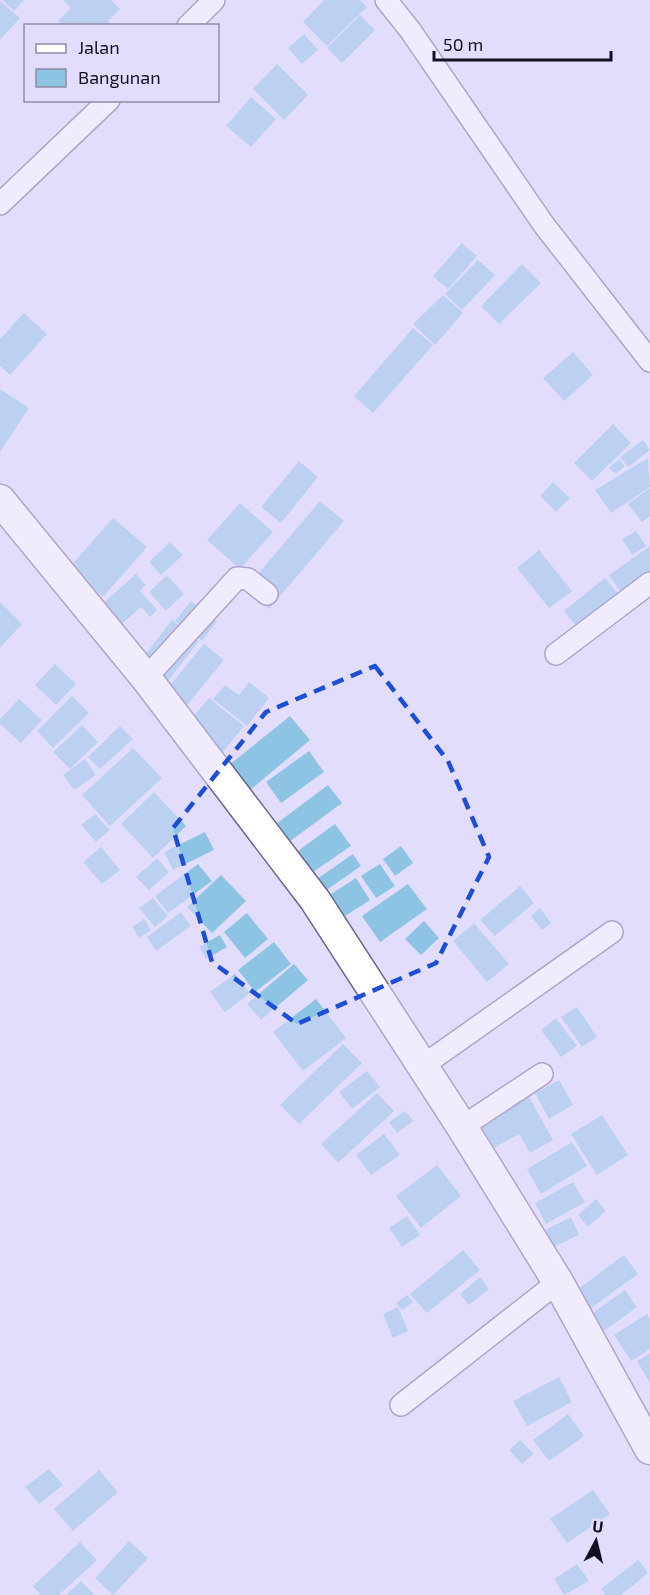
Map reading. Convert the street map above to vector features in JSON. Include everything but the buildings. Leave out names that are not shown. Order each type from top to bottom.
[{"type":"street","points":[[190,24],[214,0]]},
{"type":"street","points":[[386,0],[410,30],[544,225],[650,361]]},
{"type":"street","points":[[0,204],[107,102]]},
{"type":"street","points":[[0,500],[146,678],[315,900],[421,1067],[462,1127],[558,1282],[650,1449]]},
{"type":"street","points":[[146,678],[237,578],[248,579],[267,594]]},
{"type":"street","points":[[556,654],[650,583]]},
{"type":"street","points":[[421,1067],[612,932]]},
{"type":"street","points":[[462,1127],[542,1074]]},
{"type":"street","points":[[401,1405],[558,1282]]},
{"type":"highlighted area","points":[[375,666],[448,761],[489,857],[436,963],[297,1024],[212,962],[173,828],[266,712]]}]
